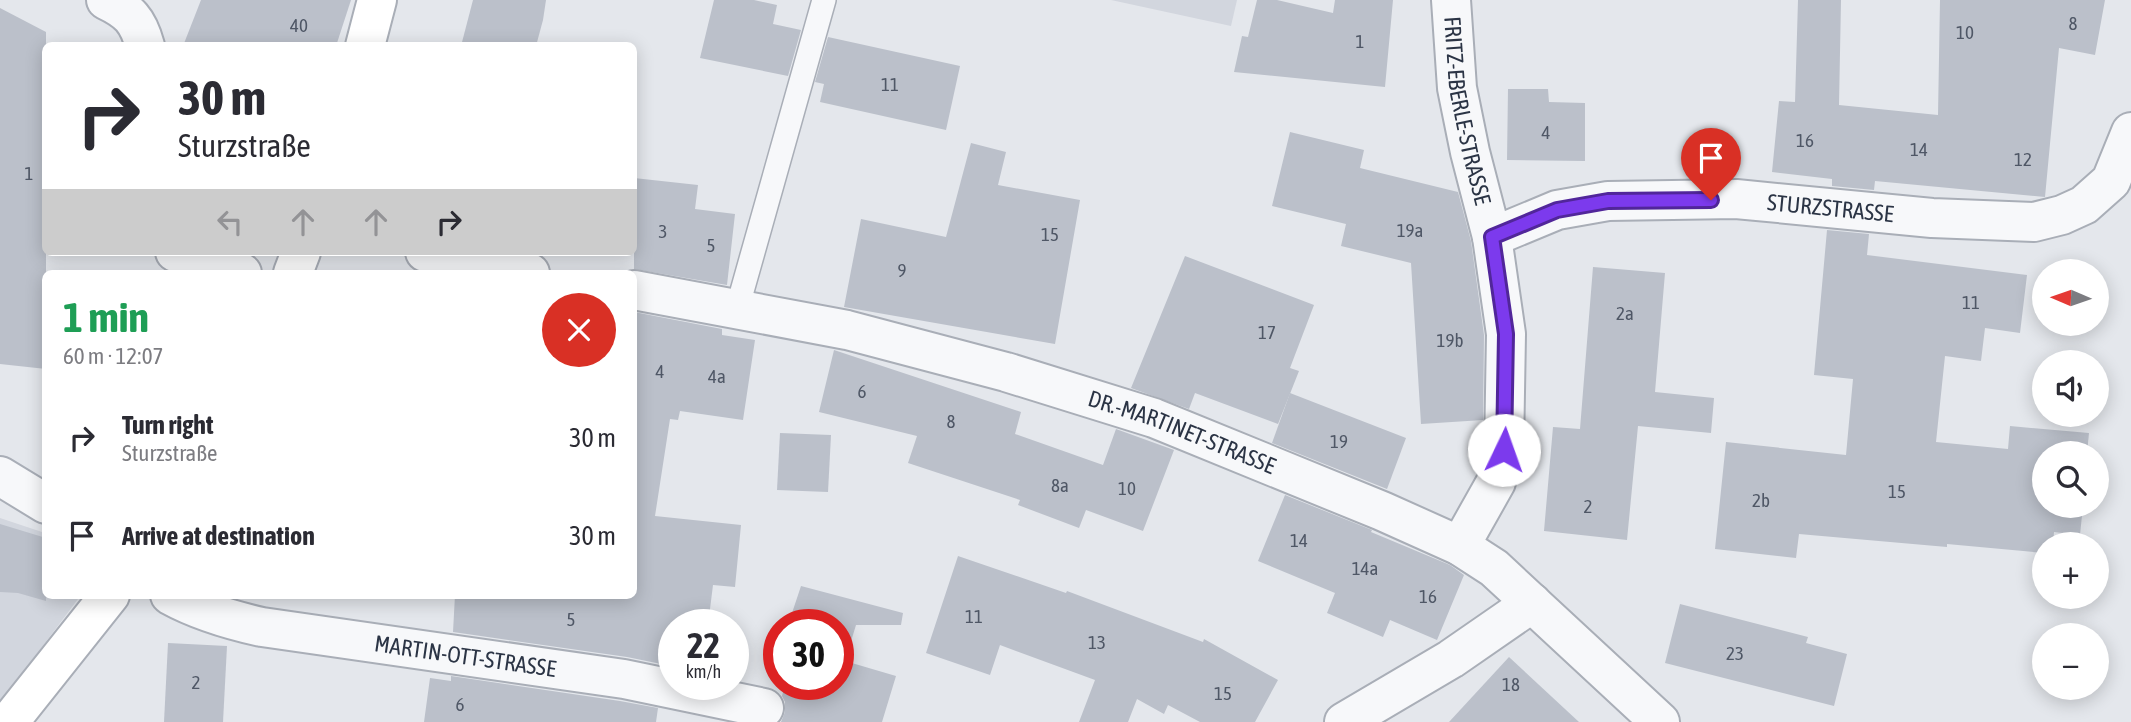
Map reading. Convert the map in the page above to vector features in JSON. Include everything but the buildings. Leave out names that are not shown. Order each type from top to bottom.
[{"type":"street","points":[[106,0],[123,8],[133,18],[143,39]]},
{"type":"street","points":[[366,42],[377,0]]},
{"type":"street","name":"FRITZ-EBERLE-STRASSE","points":[[1451,0],[1457,88],[1492,237],[1506,334],[1504,450],[1496,482],[1460,546]]},
{"type":"street","name":"STURZSTRASSE","points":[[1492,237],[1557,210],[1608,201],[1736,199],[1932,218],[2034,222],[2062,215],[2084,205],[2111,181],[2131,132]]},
{"type":"street","points":[[187,256],[232,270]]},
{"type":"street","points":[[445,256],[515,270]]},
{"type":"street","name":"DR.-MARTINET-STRASSE","points":[[637,291],[846,330],[1006,372],[1154,418],[1381,511],[1460,546],[1494,568],[1660,722]]},
{"type":"street","points":[[0,476],[42,502]]},
{"type":"street","points":[[9,722],[107,599]]},
{"type":"street","name":"MARTIN-OTT-STRASSE","points":[[184,599],[225,618],[262,627],[624,679],[764,708]]},
{"type":"street","points":[[1344,722],[1451,659],[1532,603]]},
{"type":"lane","points":[[737,309],[824,0]]},
{"type":"shaded area","points":[[1111,0],[1237,0],[1231,26]]},
{"type":"shaded area","points":[[0,518],[42,532],[42,599],[78,599],[0,703]]},
{"type":"route","points":[[1504,450],[1506,334],[1492,237],[1557,210],[1608,201],[1711,200]]}]
